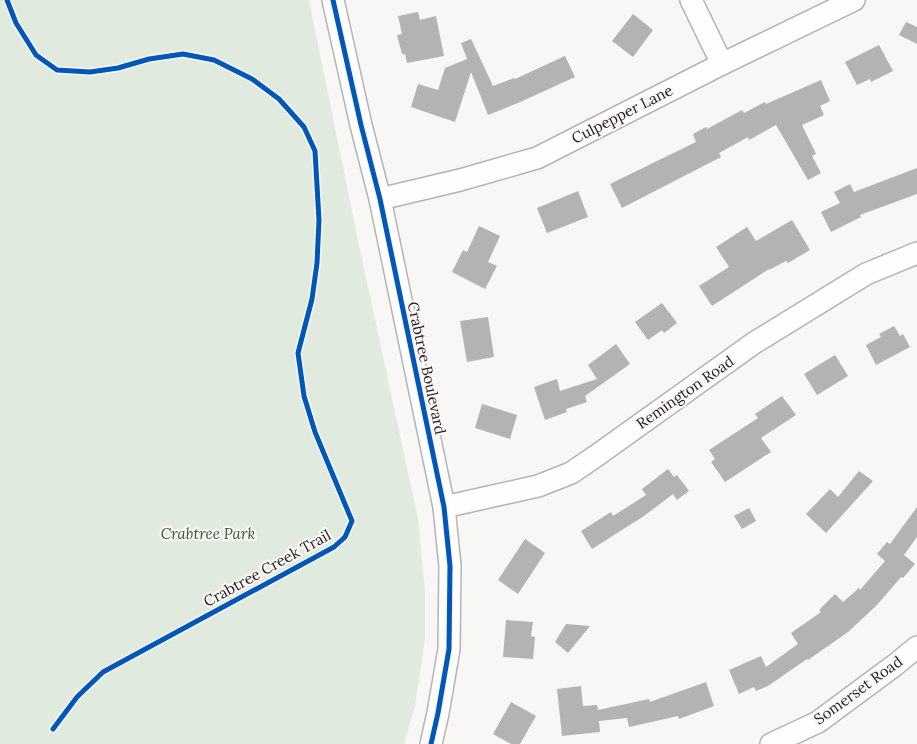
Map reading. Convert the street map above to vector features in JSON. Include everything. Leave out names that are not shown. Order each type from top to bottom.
[{"type":"street","name":"Crabtree Boulevard","points":[[333,0],[361,126],[380,199],[444,507],[450,566],[449,649],[431,744]]},
{"type":"street","points":[[691,0],[722,64]]},
{"type":"street","name":"Culpepper Lane","points":[[380,199],[460,180],[537,158],[722,64],[854,0]]},
{"type":"street","name":"Remington Road","points":[[444,507],[538,486],[570,472],[754,342],[866,274],[917,253]]},
{"type":"street","name":"Somerset Road","points":[[771,744],[818,722],[917,647]]},
{"type":"green space","name":"Crabtree Park","points":[[0,0],[309,0],[357,236],[418,519],[425,590],[425,639],[415,706],[404,744],[0,744]]},
{"type":"building","points":[[418,12],[420,20],[436,16],[444,56],[407,63],[405,54],[402,54],[397,35],[402,34],[398,16]]},
{"type":"building","points":[[633,14],[653,30],[633,57],[612,41]]},
{"type":"building","points":[[906,22],[917,27],[917,44],[899,35]]},
{"type":"building","points":[[471,39],[493,86],[515,79],[565,56],[575,77],[488,115],[471,72],[455,122],[411,107],[418,84],[438,90],[445,68],[467,59],[461,43]]},
{"type":"building","points":[[879,45],[893,71],[871,82],[870,79],[857,85],[845,62]]},
{"type":"building","points":[[821,80],[830,101],[820,106],[824,115],[802,125],[816,154],[812,156],[821,173],[808,180],[776,125],[749,140],[748,137],[719,153],[721,157],[622,208],[610,184],[696,142],[693,134],[706,127],[707,129],[742,110],[744,113],[765,102],[766,104]]},
{"type":"building","points":[[917,168],[917,194],[860,215],[861,217],[831,232],[821,212],[840,203],[834,192],[850,184],[854,192]]},
{"type":"building","points":[[578,191],[588,217],[547,233],[537,208]]},
{"type":"building","points":[[792,220],[810,250],[788,263],[786,261],[769,269],[712,306],[699,286],[729,267],[716,247],[747,227],[756,241]]},
{"type":"building","points":[[479,226],[500,236],[488,262],[497,266],[485,289],[452,272],[463,250],[467,252]]},
{"type":"building","points":[[662,303],[677,323],[664,333],[662,330],[648,340],[635,322]]},
{"type":"building","points":[[488,317],[494,357],[467,362],[460,321]]},
{"type":"building","points":[[894,326],[900,336],[903,334],[910,347],[876,365],[866,345],[881,337],[879,334]]},
{"type":"building","points":[[616,344],[630,364],[585,396],[587,402],[566,409],[567,412],[545,420],[534,387],[557,379],[560,391],[597,379],[588,365]]},
{"type":"building","points":[[835,355],[848,376],[817,395],[804,374]]},
{"type":"building","points":[[782,396],[796,415],[761,438],[771,452],[725,482],[711,462],[715,459],[709,450],[758,418],[755,414]]},
{"type":"building","points":[[482,404],[517,415],[510,439],[475,428]]},
{"type":"building","points":[[668,469],[674,477],[677,475],[689,491],[677,500],[673,494],[644,516],[592,549],[581,531],[611,512],[613,516],[646,495],[642,489]]},
{"type":"building","points":[[859,471],[873,481],[826,533],[806,514],[830,489],[838,497]]},
{"type":"building","points":[[917,507],[917,537],[904,555],[915,564],[903,578],[901,577],[877,605],[848,632],[768,686],[756,691],[754,687],[739,694],[729,670],[761,656],[766,667],[798,644],[791,633],[821,612],[819,610],[835,594],[843,602],[859,588],[860,590],[885,561],[877,554],[887,542],[890,544]]},
{"type":"building","points":[[749,508],[756,521],[742,529],[734,516]]},
{"type":"building","points":[[525,539],[545,553],[518,594],[498,580]]},
{"type":"building","points":[[506,620],[533,622],[531,636],[535,637],[533,659],[503,657]]},
{"type":"building","points":[[566,624],[590,626],[568,653],[555,642]]},
{"type":"building","points":[[706,682],[714,706],[679,719],[678,716],[629,727],[627,718],[599,721],[600,732],[562,736],[557,689],[581,686],[583,706],[597,705],[598,710],[649,699],[650,702]]},
{"type":"building","points":[[511,702],[536,716],[520,744],[511,744],[493,734]]},
{"type":"cycle path","name":"Crabtree Creek Trail","points":[[7,0],[16,23],[36,55],[57,70],[90,72],[118,68],[149,59],[183,54],[214,60],[252,79],[279,99],[304,127],[315,151],[319,220],[317,263],[312,299],[298,353],[304,396],[315,432],[352,521],[345,537],[334,547],[103,672],[77,697],[53,729]]},
{"type":"cycle path","points":[[333,0],[380,199],[444,507],[450,566],[449,649],[431,744]]}]
